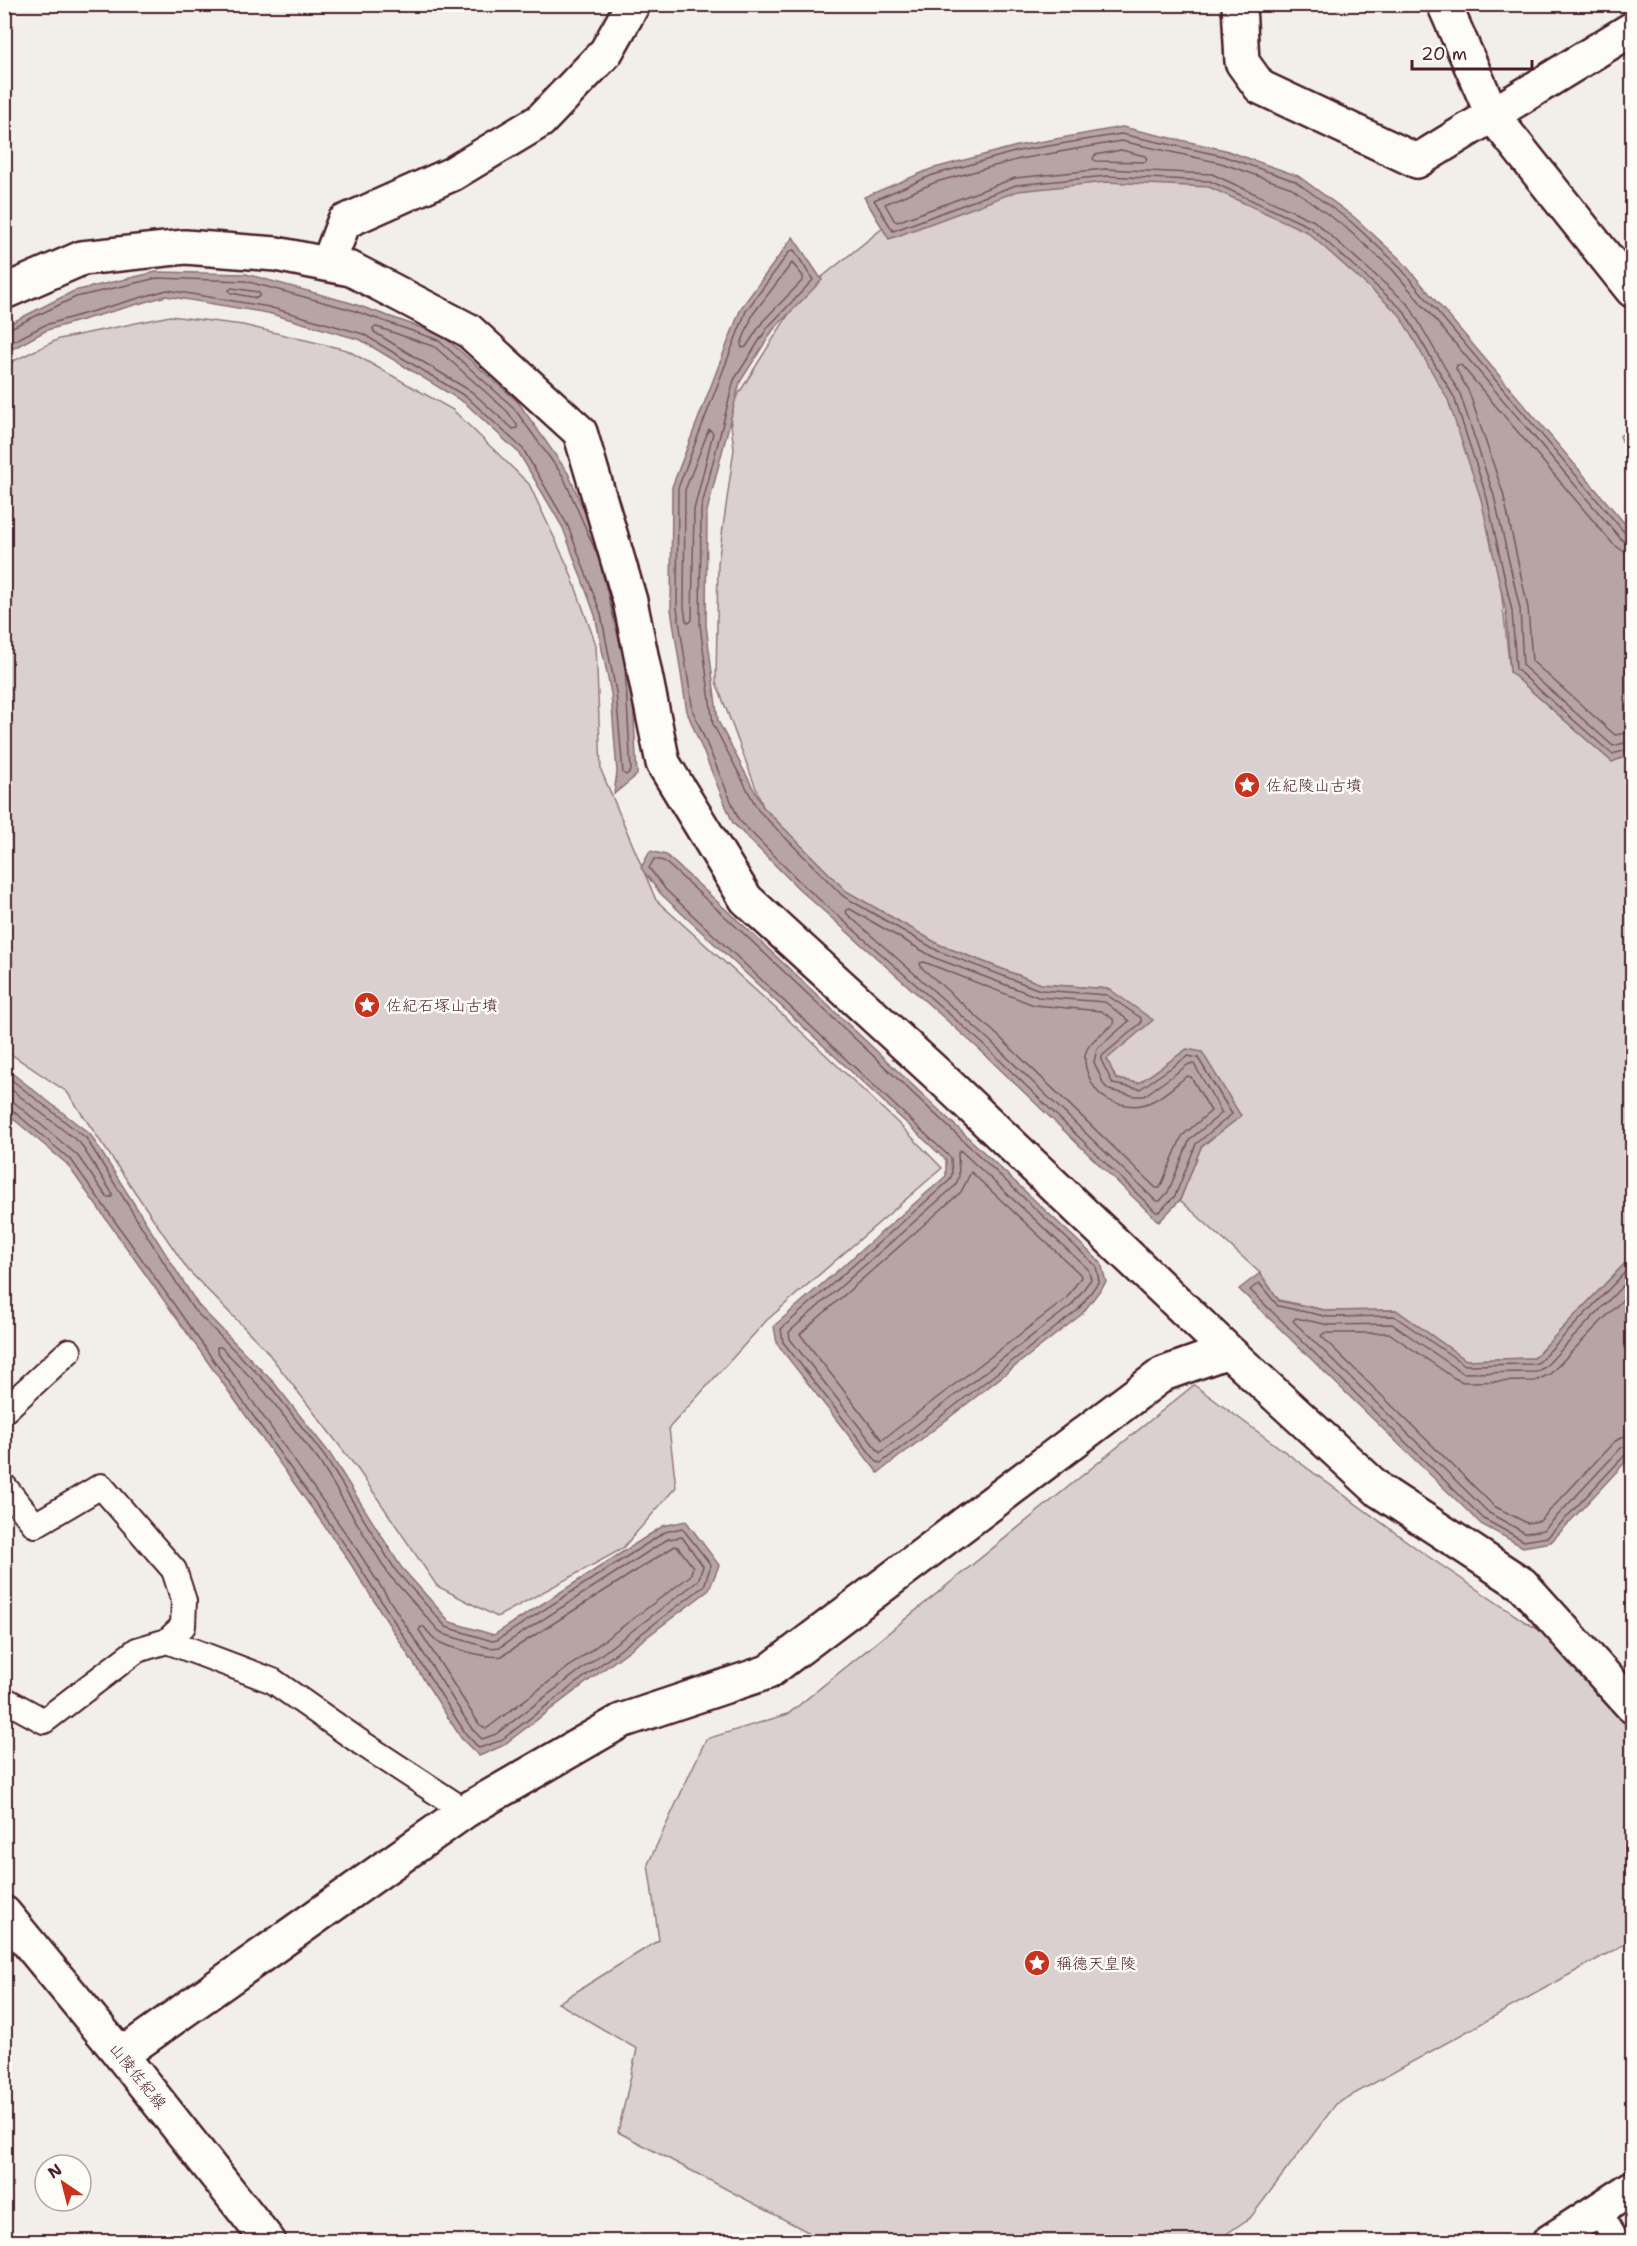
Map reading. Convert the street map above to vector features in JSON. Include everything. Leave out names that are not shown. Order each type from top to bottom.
[{"type":"street","points":[[328,264],[344,222],[452,174],[540,121],[606,52],[633,4]]},
{"type":"street","points":[[1239,4],[1242,62],[1260,87],[1417,161],[1632,30]]},
{"type":"street","points":[[1444,4],[1493,116],[1632,290]]},
{"type":"street","points":[[4,292],[82,258],[185,247],[276,254],[351,269],[468,330],[580,432],[630,601],[663,763],[746,899],[937,1074],[1228,1351],[1380,1491],[1522,1584],[1632,1706]]},
{"type":"street","points":[[121,2055],[465,1810],[621,1721],[768,1672],[1163,1374],[1228,1351]]},
{"type":"street","name":"山陵佐紀線","points":[[4,1913],[269,2241]]},
{"type":"street","points":[[1549,2241],[1632,2188]]},
{"type":"lane","points":[[4,1411],[69,1351]]},
{"type":"lane","points":[[4,1486],[36,1525],[101,1486],[174,1570],[184,1600],[183,1626],[167,1641],[137,1650],[44,1720],[4,1699]]},
{"type":"lane","points":[[167,1641],[273,1681],[360,1742],[465,1810]]},
{"type":"lane","points":[[1598,2209],[1617,2241]]},
{"type":"shaded area","points":[[1095,163],[1297,204],[1477,363],[1510,672],[1612,762],[1632,754],[1632,1256],[1534,1358],[1466,1360],[1396,1310],[1329,1311],[1279,1300],[1260,1273],[1180,1200],[1201,1147],[1241,1116],[1187,1049],[1139,1083],[1116,1079],[1107,1059],[1110,989],[1041,984],[940,945],[846,891],[763,807],[716,682],[718,563],[734,449],[729,409],[802,293],[924,195]]},
{"type":"shaded area","points":[[170,316],[243,325],[347,350],[453,410],[529,484],[569,569],[596,645],[601,770],[656,900],[806,1036],[942,1168],[767,1320],[669,1428],[676,1487],[622,1549],[497,1617],[437,1586],[359,1471],[265,1349],[188,1270],[67,1092],[5,1050],[5,365],[59,339]]},
{"type":"shaded area","points":[[1632,426],[1632,464],[1620,436]]},
{"type":"shaded area","points":[[1194,1385],[1423,1553],[1527,1623],[1588,1657],[1632,1669],[1632,1940],[1336,2104],[1251,2217],[1216,2241],[825,2241],[618,2132],[637,2049],[558,2003],[659,1940],[648,1864],[706,1739],[788,1714]]},
{"type":"water","points":[[1122,127],[1225,150],[1298,176],[1354,217],[1401,260],[1632,532],[1632,754],[1612,762],[1510,672],[1506,612],[1481,499],[1448,400],[1399,314],[1307,232],[1209,187],[1106,182],[1018,191],[889,239],[864,197],[931,169],[1017,146]]},
{"type":"water","points":[[793,237],[822,280],[773,330],[740,382],[707,511],[706,625],[718,721],[763,807],[846,891],[940,945],[1041,984],[1109,989],[1153,1020],[1107,1059],[1116,1079],[1139,1083],[1187,1049],[1202,1052],[1241,1116],[1201,1147],[1180,1200],[1159,1222],[978,1048],[799,889],[733,823],[687,712],[671,609],[672,487],[741,308]]},
{"type":"water","points":[[156,272],[246,274],[351,303],[442,335],[518,402],[568,473],[605,559],[631,662],[637,775],[614,794],[617,772],[611,693],[595,615],[563,528],[519,453],[465,403],[361,340],[268,313],[166,296],[47,330],[5,353],[5,326],[74,291]]},
{"type":"water","points":[[650,851],[666,855],[746,928],[1101,1263],[1106,1282],[1082,1314],[878,1473],[777,1344],[774,1326],[946,1176],[946,1160],[661,894],[641,868]]},
{"type":"water","points":[[4,1067],[90,1134],[198,1305],[275,1384],[330,1454],[401,1567],[450,1622],[494,1635],[663,1526],[686,1521],[719,1565],[709,1590],[502,1746],[479,1756],[461,1738],[345,1555],[67,1164],[5,1112]]},
{"type":"water","points":[[1632,1256],[1632,1455],[1551,1542],[1523,1547],[1481,1524],[1239,1289],[1260,1273],[1279,1301],[1329,1311],[1396,1310],[1466,1360],[1534,1358]]},
{"type":"place","name":"佐紀陵山古墳","points":[[1247,785]]},
{"type":"place","name":"佐紀石塚山古墳","points":[[367,1005]]},
{"type":"place","name":"稱德天皇陵","points":[[1037,1963]]}]
